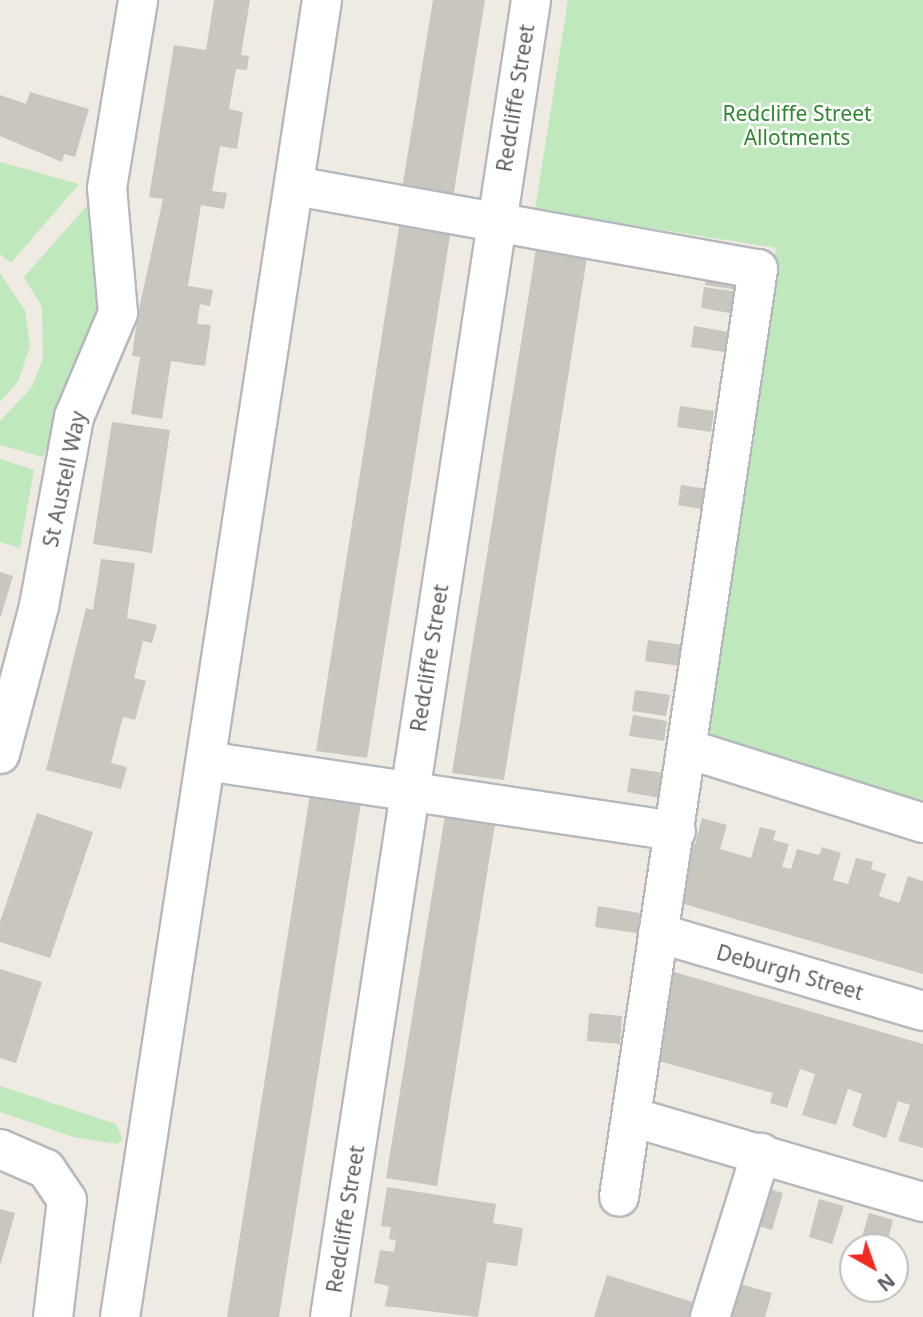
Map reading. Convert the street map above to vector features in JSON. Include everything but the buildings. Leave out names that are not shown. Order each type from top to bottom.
[{"type":"street","name":"St Austell Way","points":[[0,754],[39,606],[74,417],[118,313],[107,188],[138,0]]},
{"type":"street","points":[[120,1317],[323,0]]},
{"type":"street","name":"Redcliffe Street","points":[[330,1317],[531,0]]},
{"type":"street","points":[[295,186],[496,219],[758,269],[676,831],[657,933],[619,1197]]},
{"type":"street","points":[[688,749],[923,823]]},
{"type":"street","points":[[205,761],[676,831]]},
{"type":"street","name":"Deburgh Street","points":[[657,933],[923,1011]]},
{"type":"street","points":[[632,1116],[923,1202]]},
{"type":"street","points":[[0,1149],[46,1169],[67,1200],[53,1317]]},
{"type":"street","points":[[710,1317],[761,1153]]},
{"type":"green space","name":"Redcliffe Street Allotments","points":[[568,0],[923,0],[923,811],[697,743],[776,248],[535,210]]},
{"type":"green space","points":[[0,162],[79,184],[11,263],[0,254]]},
{"type":"green space","points":[[92,200],[108,296],[43,457],[0,445],[0,421],[32,387],[43,358],[42,307],[24,277]]},
{"type":"green space","points":[[0,273],[25,310],[30,346],[18,382],[0,402]]},
{"type":"green space","points":[[0,459],[34,470],[20,548],[0,542]]},
{"type":"green space","points":[[0,1086],[116,1124],[123,1140],[117,1144],[73,1137],[0,1112]]}]
